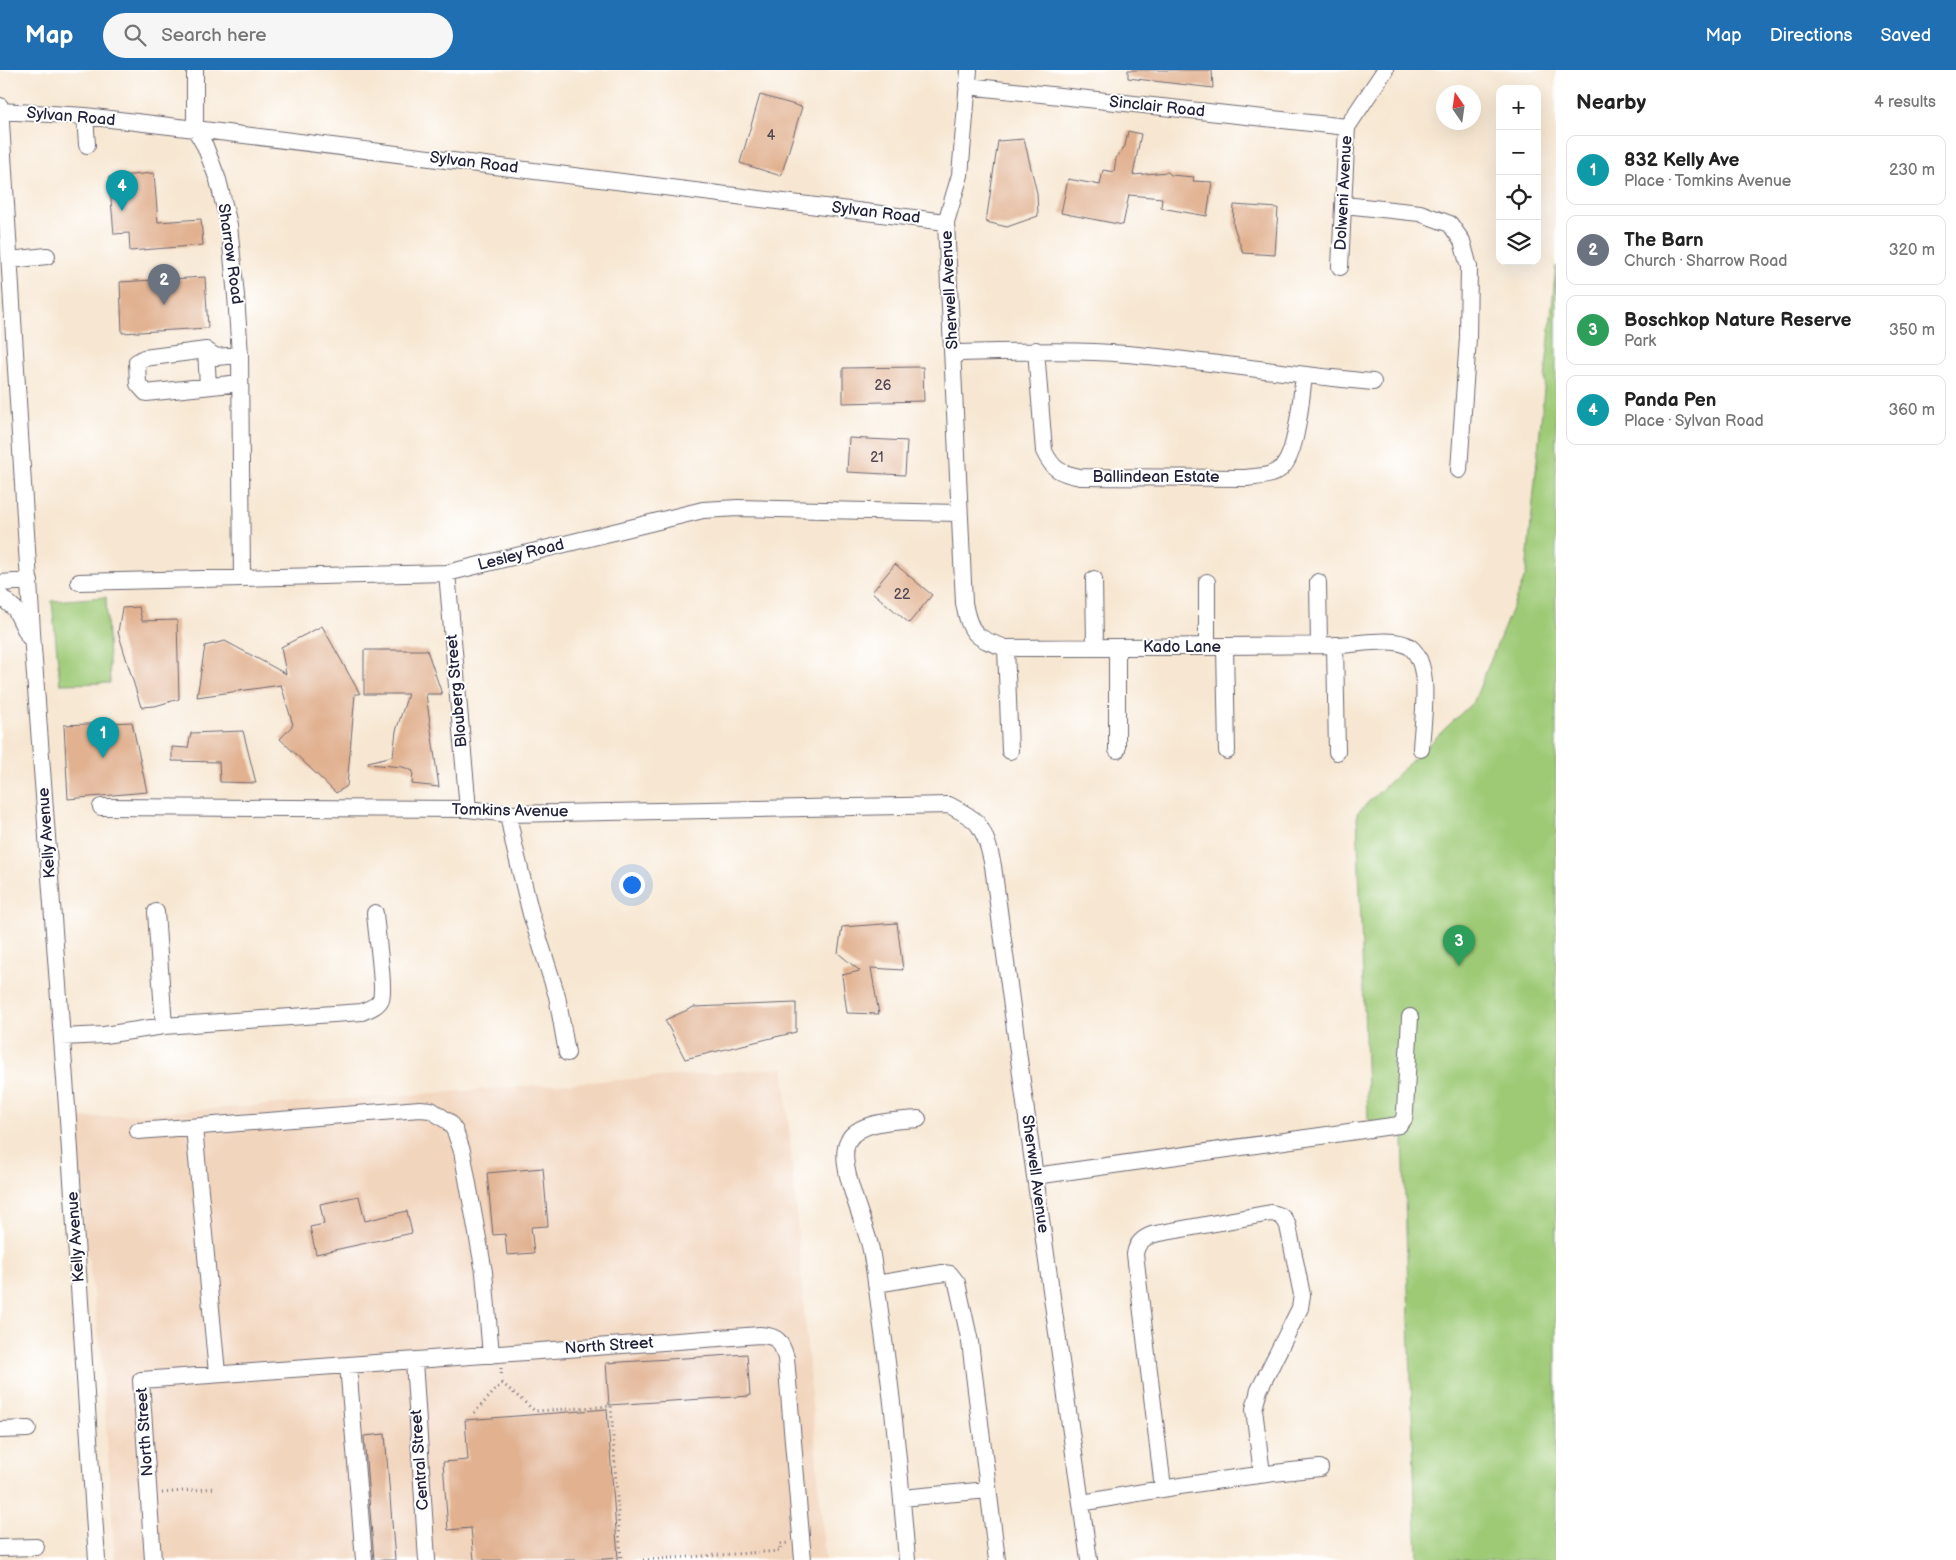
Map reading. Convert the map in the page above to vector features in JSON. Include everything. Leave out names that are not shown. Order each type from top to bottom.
[{"type":"street","name":"Sharrow Road","points":[[195,70],[195,128],[205,146],[218,180],[229,225],[240,355],[242,577]]},
{"type":"street","name":"Dolweni Avenue","points":[[1340,267],[1347,127],[1385,70]]},
{"type":"street","name":"Sinclair Road","points":[[968,78],[1347,127]]},
{"type":"street","name":"Sherwell Avenue","points":[[959,512],[946,222],[960,175],[968,78]]},
{"type":"street","name":"Kelly Avenue","points":[[0,106],[33,648],[62,1037],[96,1560]]},
{"type":"street","name":"Sylvan Road","points":[[0,111],[85,116],[195,128],[946,222]]},
{"type":"street","points":[[85,116],[88,145]]},
{"type":"street","points":[[1344,204],[1420,213],[1450,224],[1462,241],[1470,266],[1468,338],[1459,470]]},
{"type":"street","points":[[10,260],[47,256]]},
{"type":"street","points":[[206,350],[213,385]]},
{"type":"street","points":[[240,355],[216,357],[206,350],[139,360],[137,362],[138,384],[146,393],[240,382]]},
{"type":"street","points":[[953,353],[1036,350],[1127,354],[1304,376],[1373,382]]},
{"type":"street","name":"Ballindean Estate","points":[[1036,350],[1044,451],[1050,464],[1062,473],[1080,477],[1246,478],[1270,475],[1282,468],[1293,448],[1304,376]]},
{"type":"street","name":"Lesley Road","points":[[79,582],[447,573],[703,510],[738,508],[959,512]]},
{"type":"street","name":"Kado Lane","points":[[959,512],[964,603],[968,622],[975,634],[987,642],[1006,648],[1095,646],[1225,647],[1396,642],[1409,647],[1418,657],[1424,670],[1421,749]]},
{"type":"street","name":"Blouberg Street","points":[[447,573],[468,809]]},
{"type":"street","points":[[1094,579],[1095,646]]},
{"type":"street","points":[[0,583],[30,581]]},
{"type":"street","points":[[1207,582],[1207,646]]},
{"type":"street","points":[[1318,582],[1327,645],[1337,752]]},
{"type":"street","points":[[0,596],[14,609],[23,623],[33,648]]},
{"type":"street","points":[[1117,647],[1118,750]]},
{"type":"street","points":[[1225,647],[1227,751]]},
{"type":"street","points":[[1006,648],[1010,751]]},
{"type":"street","name":"Sherwell Avenue","points":[[949,805],[977,823],[988,845],[993,866],[1089,1560]]},
{"type":"street","name":"Tomkins Avenue","points":[[101,807],[468,809],[508,814],[949,805]]},
{"type":"street","points":[[508,814],[531,914],[557,996],[567,1053]]},
{"type":"street","points":[[156,912],[164,1026]]},
{"type":"street","points":[[62,1037],[104,1034],[164,1026],[362,1012],[374,1007],[380,1000],[381,985],[374,913]]},
{"type":"street","points":[[1035,1176],[1399,1125],[1404,1119],[1405,1112],[1410,1017]]},
{"type":"street","points":[[138,1131],[420,1109],[431,1110],[440,1115],[455,1131],[462,1151],[484,1272],[495,1355]]},
{"type":"street","points":[[907,1560],[891,1392],[876,1284],[865,1226],[845,1162],[849,1139],[859,1130],[875,1123],[918,1120]]},
{"type":"street","points":[[194,1127],[217,1373]]},
{"type":"street","points":[[1163,1488],[1135,1254],[1136,1247],[1146,1236],[1271,1214],[1280,1215],[1285,1219],[1288,1226],[1302,1295],[1300,1308],[1269,1368],[1254,1409],[1262,1474]]},
{"type":"street","points":[[876,1284],[943,1273],[950,1274],[956,1283],[970,1342],[997,1560]]},
{"type":"street","name":"North Street","points":[[153,1560],[142,1380],[217,1373],[414,1361],[760,1335],[771,1336],[778,1340],[783,1347],[786,1358],[803,1560]]},
{"type":"street","name":"Central Street","points":[[414,1361],[427,1560]]},
{"type":"street","points":[[348,1365],[364,1560]]},
{"type":"street","points":[[0,1430],[28,1429]]},
{"type":"street","points":[[1082,1503],[1163,1488],[1320,1468]]},
{"type":"street","points":[[902,1498],[988,1490]]},
{"type":"street","points":[[0,1548],[36,1547]]},
{"type":"path","points":[[495,1355],[502,1383],[534,1411],[611,1406],[621,1560]]},
{"type":"path","points":[[474,1413],[502,1383]]},
{"type":"path","points":[[149,1494],[215,1488]]},
{"type":"path","points":[[643,1560],[780,1551],[780,1544],[801,1542]]},
{"type":"shaded area","points":[[784,1068],[825,1560],[115,1560],[101,1353],[70,1119]]},
{"type":"green space","points":[[1556,266],[1556,1560],[1417,1560],[1403,1138],[1368,1119],[1357,813],[1474,701],[1526,574]]},
{"type":"green space","points":[[106,597],[110,683],[60,684],[52,601]]},
{"type":"building","points":[[1128,70],[1212,70],[1213,88],[1128,78]]},
{"type":"building","points":[[760,95],[802,107],[781,176],[740,163]]},
{"type":"building","points":[[1128,131],[1141,134],[1133,175],[1168,172],[1171,175],[1194,177],[1193,181],[1212,182],[1207,216],[1161,208],[1162,198],[1129,195],[1123,225],[1061,213],[1068,179],[1100,185],[1103,170],[1114,172],[1116,158],[1125,146]]},
{"type":"building","points":[[1024,139],[1037,193],[1038,216],[1007,227],[986,222],[998,141]]},
{"type":"building","points":[[154,173],[158,222],[201,219],[203,245],[130,251],[129,233],[114,234],[109,177]]},
{"type":"building","points":[[1234,205],[1278,208],[1275,255],[1243,253],[1233,224]]},
{"type":"building","points":[[205,277],[208,328],[122,333],[120,282]]},
{"type":"building","points":[[923,367],[924,401],[843,403],[843,368]]},
{"type":"building","points":[[849,438],[907,441],[905,475],[847,472]]},
{"type":"building","points":[[895,564],[932,595],[909,623],[872,592]]},
{"type":"building","points":[[139,607],[142,621],[177,620],[179,699],[155,706],[141,707],[118,632],[122,608]]},
{"type":"building","points":[[322,626],[360,694],[355,694],[347,786],[336,793],[280,739],[293,725],[281,685],[197,697],[205,646],[225,641],[286,674],[281,647]]},
{"type":"building","points":[[364,650],[427,650],[442,694],[426,694],[439,787],[412,784],[413,771],[403,767],[368,764],[368,762],[393,756],[396,731],[408,694],[364,694]]},
{"type":"building","points":[[132,722],[147,792],[68,799],[64,725]]},
{"type":"building","points":[[243,731],[256,783],[220,782],[219,762],[172,761],[172,747],[188,748],[191,733]]},
{"type":"building","points":[[897,923],[903,970],[871,968],[879,1014],[847,1013],[842,975],[860,971],[838,953],[842,927]]},
{"type":"building","points":[[796,1003],[796,1032],[685,1059],[665,1020],[694,1007]]},
{"type":"building","points":[[543,1168],[548,1226],[531,1227],[534,1253],[507,1255],[505,1234],[493,1235],[487,1173]]},
{"type":"building","points":[[359,1196],[365,1221],[407,1211],[412,1233],[316,1254],[310,1227],[324,1224],[320,1204]]},
{"type":"building","points":[[747,1354],[750,1396],[609,1405],[606,1363]]},
{"type":"building","points":[[607,1409],[618,1558],[593,1560],[474,1560],[471,1528],[448,1530],[443,1462],[468,1460],[465,1420]]},
{"type":"building","points":[[385,1434],[395,1560],[374,1560],[364,1436]]},
{"type":"place","name":"Panda Pen","points":[[122,211]]},
{"type":"place","name":"The Barn","points":[[164,305]]},
{"type":"place","name":"832 Kelly Ave","points":[[103,758]]},
{"type":"place","name":"Boschkop Nature Reserve","points":[[1459,966]]}]
